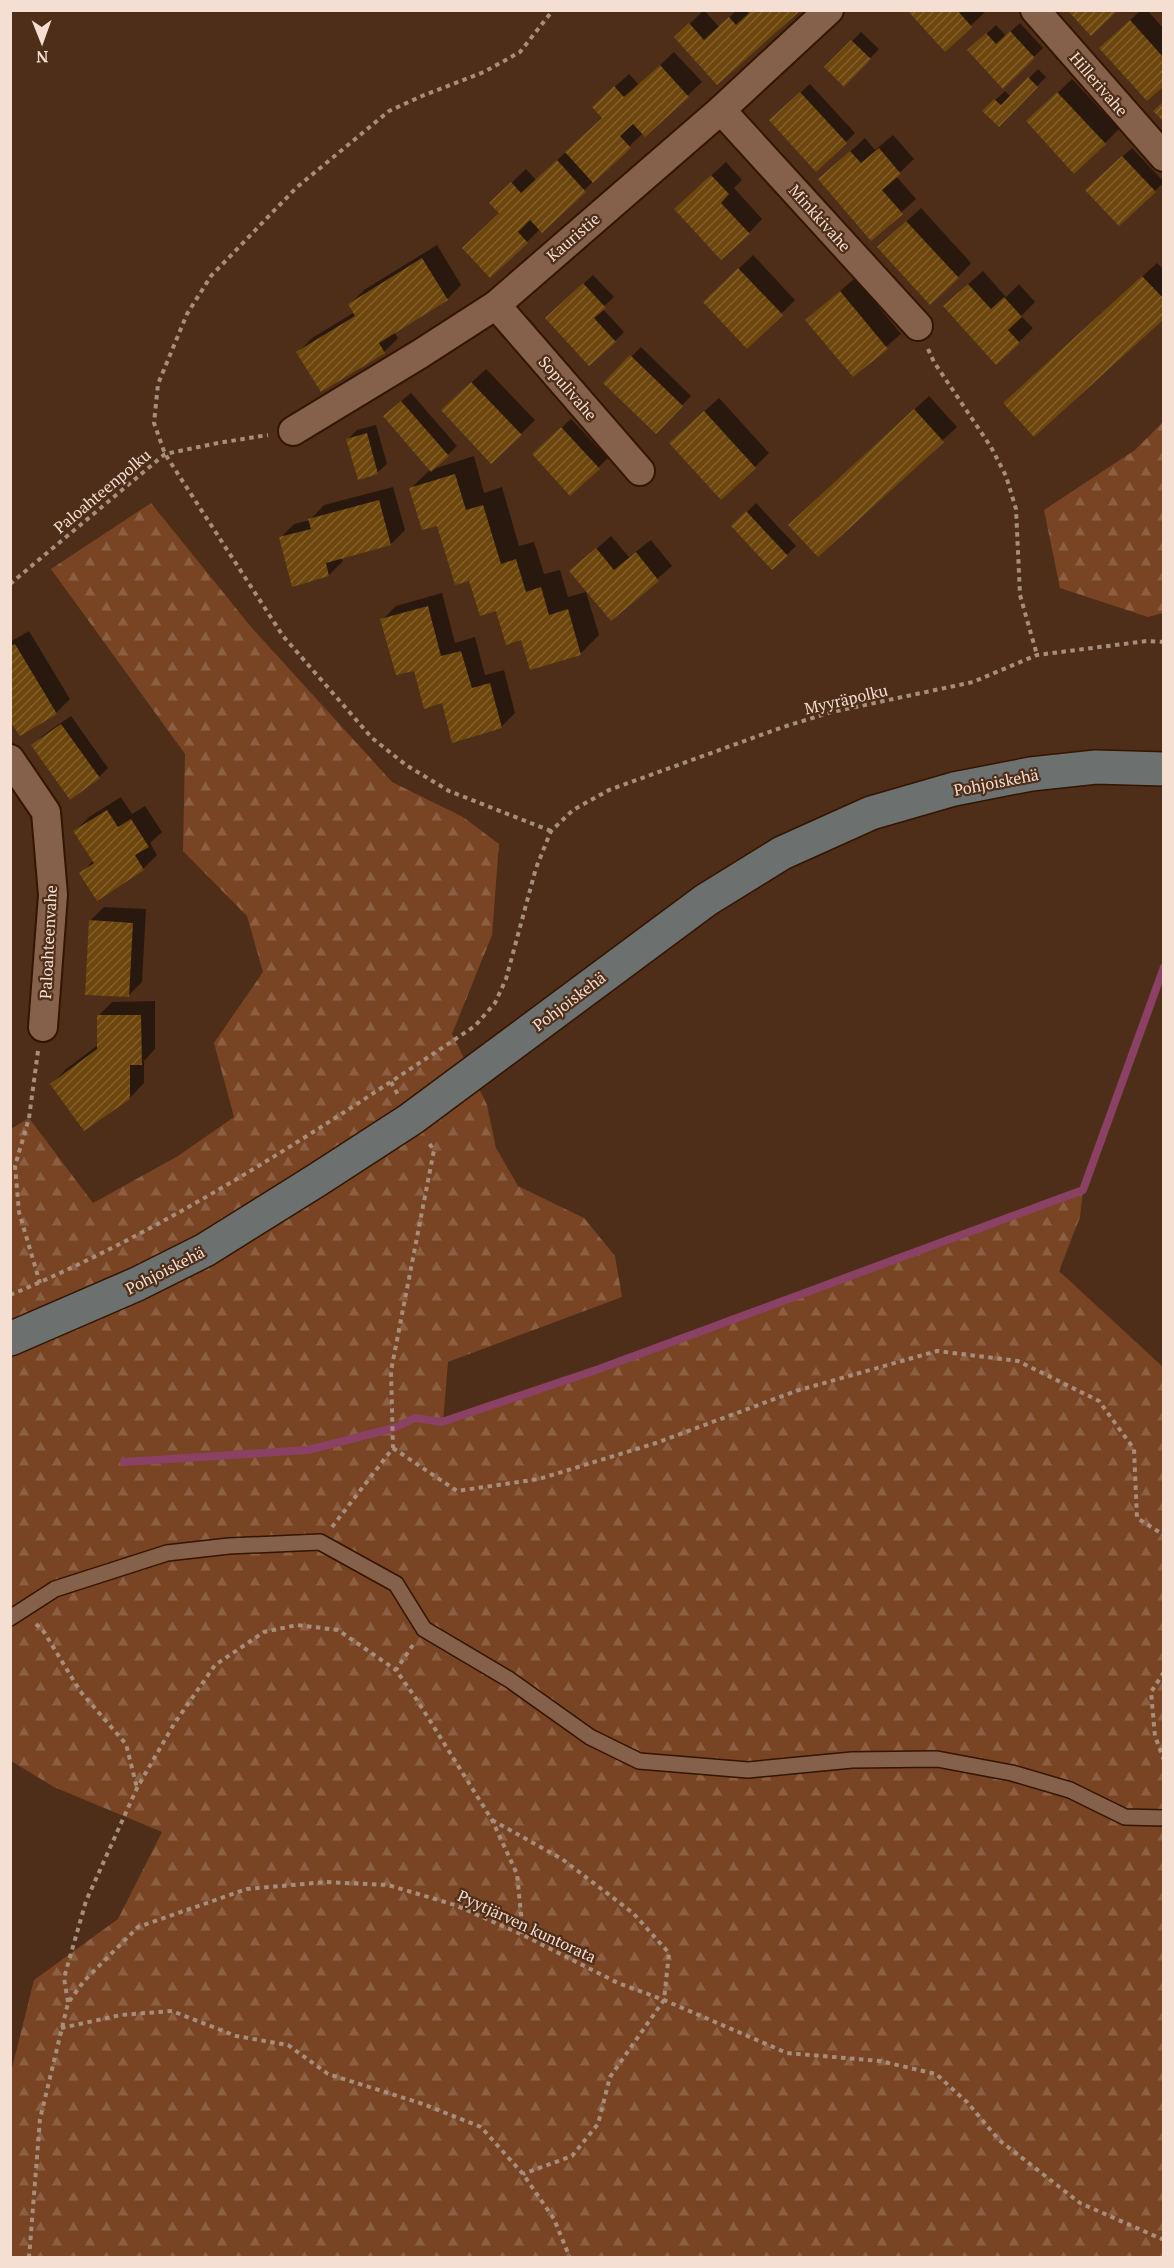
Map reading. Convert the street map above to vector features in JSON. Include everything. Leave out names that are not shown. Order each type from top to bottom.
[{"type":"main road","name":"Pohjoiskehä","points":[[10,1339],[137,1284],[205,1250],[411,1119],[706,900],[782,853],[871,813],[954,789],[1031,774],[1096,767],[1164,769]]},
{"type":"street","name":"Kauristie","points":[[293,431],[496,305],[721,110],[829,10]]},
{"type":"street","name":"Hillerivahe","points":[[1035,10],[1164,157]]},
{"type":"street","name":"Minkkivahe","points":[[721,110],[918,326]]},
{"type":"street","name":"Sopulivahe","points":[[496,305],[640,471]]},
{"type":"street","name":"Paloahteenvahe","points":[[10,759],[46,812],[53,895],[43,1027]]},
{"type":"lane","points":[[16,1614],[55,1589],[167,1553],[229,1546],[320,1542],[396,1584],[424,1629],[510,1680],[590,1737],[639,1761],[748,1770],[852,1760],[937,1759],[1012,1773],[1070,1790],[1125,1817],[1164,1818]]},
{"type":"path","points":[[10,1295],[157,1225],[275,1157],[475,1026],[495,1003],[506,979],[536,868],[551,831],[449,791],[406,765],[372,738],[284,636],[165,454],[154,423],[158,384],[187,314],[211,276],[296,188],[389,111],[484,72],[520,52],[553,10]]},
{"type":"path","points":[[918,326],[934,362],[991,447],[1006,476],[1016,509],[1020,595],[1037,656]]},
{"type":"path","name":"Paloahteenpolku","points":[[10,584],[165,454],[293,431]]},
{"type":"path","name":"Myyräpolku","points":[[551,831],[573,810],[609,790],[783,727],[832,712],[973,682],[1037,656],[1147,641],[1164,642]]},
{"type":"path","points":[[40,1282],[19,1212],[15,1167],[29,1118],[34,1073],[43,1027]]},
{"type":"path","points":[[320,1542],[393,1448],[391,1371],[434,1150],[411,1119],[391,1082]]},
{"type":"path","points":[[393,1448],[457,1491],[539,1479],[656,1443],[796,1390],[937,1351],[1018,1361],[1099,1401],[1134,1449],[1137,1518],[1164,1535]]},
{"type":"path","points":[[16,1614],[44,1632],[80,1691],[126,1744],[137,1788]]},
{"type":"path","points":[[68,2003],[64,1978],[86,1901],[137,1788],[174,1724],[215,1665],[264,1632],[297,1625],[338,1630],[396,1670],[492,1820],[517,1874],[523,1935]]},
{"type":"path","points":[[396,1670],[424,1629]]},
{"type":"path","points":[[1164,1672],[1151,1692],[1155,1736],[1164,1760]]},
{"type":"path","points":[[492,1820],[562,1859],[633,1913],[669,1953],[664,2000],[610,2077],[598,2124],[572,2156],[523,2174]]},
{"type":"path","name":"Pyytjärven kuntorata","points":[[29,2258],[40,2119],[68,2003],[84,1981],[138,1927],[247,1889],[326,1882],[388,1885],[455,1905],[523,1935],[618,1983],[664,2000],[787,2053],[880,2061],[936,2074],[967,2102],[999,2140],[1080,2203],[1164,2240]]},
{"type":"path","points":[[61,2028],[121,2015],[172,2011],[236,2036],[288,2045],[328,2074],[423,2104],[481,2127],[523,2174],[554,2219],[570,2258]]},
{"type":"green space","points":[[1163,422],[1163,613],[1148,617],[1060,588],[1044,510],[1135,450]]},
{"type":"green space","points":[[151,503],[251,627],[392,782],[463,817],[499,844],[492,935],[452,1034],[487,1105],[496,1148],[518,1186],[584,1218],[615,1256],[622,1297],[448,1362],[443,1422],[599,1369],[1083,1190],[1080,1217],[1059,1271],[1163,1367],[1163,2257],[11,2257],[11,2072],[34,1980],[118,1919],[162,1832],[54,1787],[11,1761],[11,1129],[29,1118],[93,1203],[178,1156],[234,1117],[214,1043],[263,972],[247,916],[183,851],[185,754],[51,569]]},
{"type":"building","points":[[746,10],[801,10],[717,85],[674,37],[689,23],[704,40],[729,17],[736,25],[749,13]]},
{"type":"building","points":[[907,10],[957,10],[972,27],[945,52]]},
{"type":"building","points":[[1067,10],[1118,10],[1091,36]]},
{"type":"building","points":[[1130,20],[1164,58],[1164,86],[1147,101],[1099,48]]},
{"type":"building","points":[[1010,31],[1035,58],[1003,89],[967,50],[986,33],[996,44]]},
{"type":"building","points":[[851,40],[871,59],[844,87],[824,67]]},
{"type":"building","points":[[660,65],[689,97],[645,137],[633,124],[620,136],[631,148],[593,183],[565,152],[602,118],[592,107],[614,86],[624,97]]},
{"type":"building","points":[[1028,77],[1038,87],[999,127],[982,111],[994,99],[1001,105]]},
{"type":"building","points":[[800,92],[847,143],[816,172],[769,120]]},
{"type":"building","points":[[1057,92],[1106,144],[1074,174],[1026,121]]},
{"type":"building","points":[[1164,101],[1164,122],[1153,111]]},
{"type":"building","points":[[879,148],[901,174],[882,190],[903,214],[871,241],[818,179],[850,151],[861,163]]},
{"type":"building","points":[[1122,156],[1156,192],[1119,226],[1085,190]]},
{"type":"building","points":[[557,160],[586,192],[542,233],[530,220],[518,232],[528,243],[490,278],[462,248],[499,213],[489,203],[511,182],[521,193]]},
{"type":"building","points":[[711,175],[729,194],[721,203],[750,234],[721,260],[674,209]]},
{"type":"building","points":[[906,221],[959,278],[930,305],[877,247]]},
{"type":"building","points":[[422,258],[448,300],[379,343],[385,353],[321,392],[296,352],[355,316],[348,304]]},
{"type":"building","points":[[738,268],[783,315],[747,349],[703,302]]},
{"type":"building","points":[[1142,276],[1164,299],[1164,319],[1034,437],[1003,403]]},
{"type":"building","points":[[583,283],[606,308],[594,318],[616,342],[589,366],[545,318]]},
{"type":"building","points":[[968,284],[991,309],[1004,297],[1022,317],[1008,330],[1020,343],[996,365],[943,306]]},
{"type":"building","points":[[840,291],[888,349],[853,377],[805,320]]},
{"type":"building","points":[[630,355],[683,406],[656,434],[603,383]]},
{"type":"building","points":[[471,382],[522,435],[491,464],[441,410]]},
{"type":"building","points":[[401,401],[449,456],[431,472],[383,416]]},
{"type":"building","points":[[914,409],[944,442],[818,557],[788,525]]},
{"type":"building","points":[[704,411],[756,468],[721,500],[669,443]]},
{"type":"building","points":[[561,427],[600,469],[570,496],[532,454]]},
{"type":"building","points":[[367,433],[378,474],[358,480],[346,439]]},
{"type":"building","points":[[455,474],[466,510],[483,505],[501,564],[516,559],[526,592],[541,587],[549,615],[568,609],[581,655],[530,670],[521,640],[506,645],[496,611],[480,616],[469,581],[455,585],[437,526],[422,530],[409,488]]},
{"type":"building","points":[[379,500],[391,545],[326,563],[329,576],[292,587],[279,537],[311,529],[308,519]]},
{"type":"building","points":[[746,511],[788,556],[772,570],[731,526]]},
{"type":"building","points":[[596,548],[614,570],[636,552],[659,581],[611,621],[569,571]]},
{"type":"building","points":[[428,606],[441,656],[461,651],[472,688],[490,683],[502,728],[452,743],[442,703],[424,709],[414,671],[396,675],[380,619]]},
{"type":"building","points":[[15,644],[57,714],[20,736],[10,721],[10,646]]},
{"type":"building","points":[[61,724],[100,778],[70,800],[31,745]]},
{"type":"building","points":[[107,810],[118,827],[131,819],[149,847],[135,855],[144,870],[97,901],[79,873],[94,863],[73,831]]},
{"type":"building","points":[[89,920],[133,923],[129,997],[85,995]]},
{"type":"building","points":[[97,1015],[141,1015],[142,1065],[130,1065],[130,1099],[84,1131],[50,1084],[97,1049]]},
{"type":"waterway","points":[[124,1462],[308,1450],[394,1428],[415,1418],[442,1422],[599,1369],[1083,1190],[1164,967]]}]
